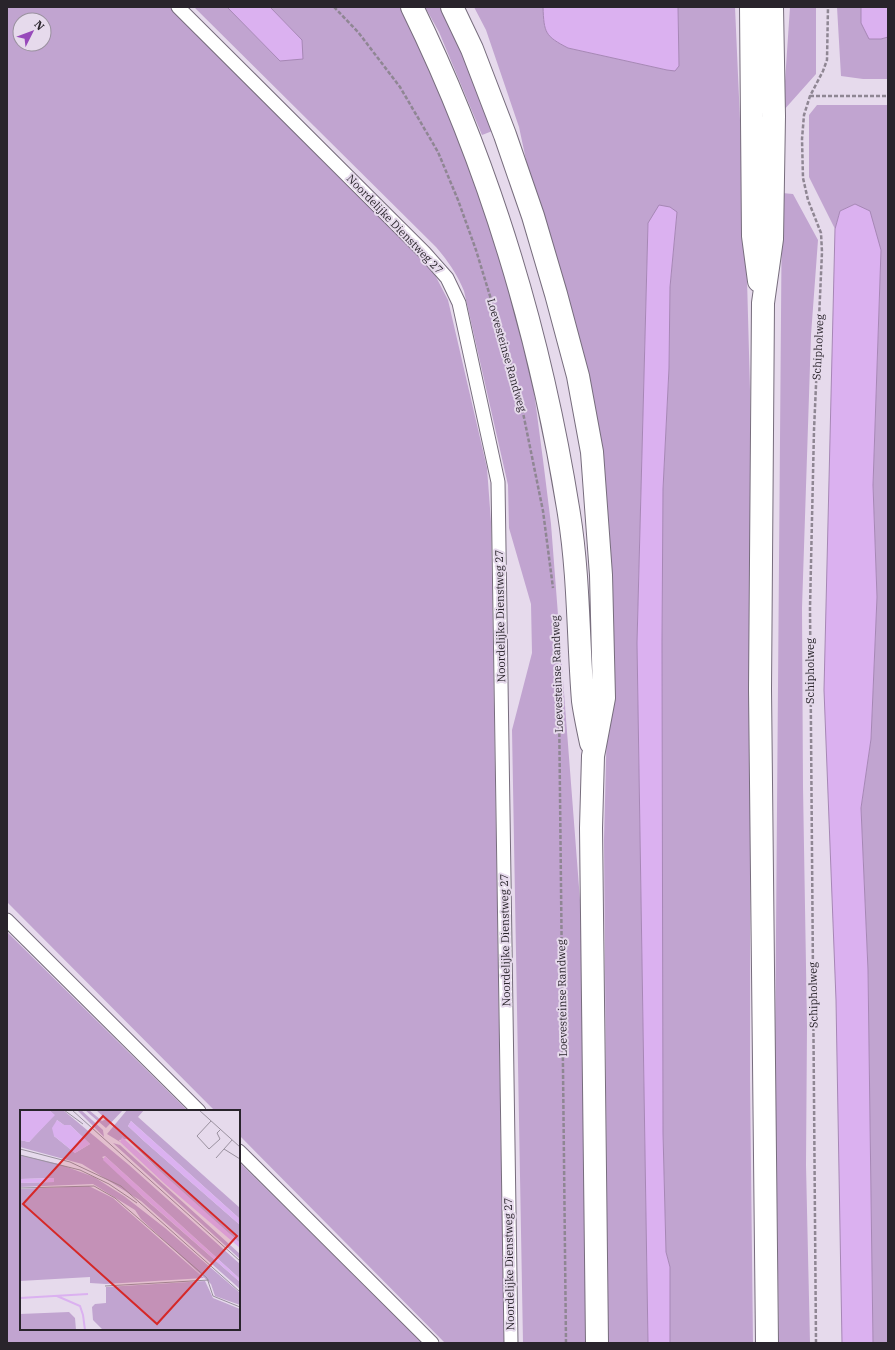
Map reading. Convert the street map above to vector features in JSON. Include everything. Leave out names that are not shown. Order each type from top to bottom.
[{"type":"street","points":[[412,7],[438,58],[474,147],[522,292],[542,372],[570,515],[577,578],[584,703],[593,756]]},
{"type":"street","points":[[452,7],[472,49],[505,134],[532,216],[578,376],[592,452],[601,576],[604,698],[593,756],[591,828],[597,1343]]},
{"type":"street","points":[[751,7],[753,236],[763,303]]},
{"type":"street","points":[[767,1343],[760,688],[763,303],[772,239],[774,116],[772,7]]},
{"type":"lane","name":"Noordelijke Dienstweg 27","points":[[178,7],[424,252],[447,278],[459,303],[498,482],[511,1343]]},
{"type":"lane","points":[[7,920],[198,1110]]},
{"type":"lane","points":[[240,1152],[432,1343]]},
{"type":"path","name":"Loevesteinse Randweg","points":[[334,7],[358,32],[400,87],[438,152],[460,207],[476,250],[518,388],[543,511],[553,594]]},
{"type":"path","name":"Schipholweg","points":[[816,1343],[810,608],[814,430],[822,252],[821,234],[808,200],[803,178],[802,139],[804,115],[810,96],[824,71],[827,60],[828,7]]},
{"type":"path","points":[[810,96],[888,96]]},
{"type":"path","name":"Loevesteinse Randweg","points":[[559,696],[566,1343]]},
{"type":"shaded area","points":[[7,7],[170,7],[420,256],[435,275],[448,300],[487,468],[491,522],[504,1343],[445,1343],[240,1136],[240,1110],[214,1110],[7,902]]},
{"type":"shaded area","points":[[194,7],[227,7],[280,61],[302,40],[270,7],[408,7],[508,261],[533,384],[551,524],[581,913],[587,1343],[523,1343],[512,730],[532,653],[531,604],[509,528],[508,485],[464,291],[452,268],[436,247]]},
{"type":"shaded area","points":[[227,7],[270,7],[302,40],[303,59],[280,61]]},
{"type":"shaded area","points":[[425,7],[444,7],[495,130],[482,135],[439,32]]},
{"type":"shaded area","points":[[474,7],[543,7],[544,22],[547,32],[555,40],[568,48],[667,70],[679,66],[678,7],[735,7],[747,279],[750,390],[750,1079],[753,1343],[670,1343],[670,1267],[666,1252],[663,1133],[662,641],[663,489],[669,368],[670,287],[677,212],[648,223],[637,643],[648,1343],[608,1343],[604,840],[609,644],[603,488],[541,230],[519,127],[486,30]]},
{"type":"shaded area","points":[[543,7],[678,7],[679,66],[675,71],[667,70],[568,48],[550,37],[547,33],[544,23]]},
{"type":"shaded area","points":[[790,7],[816,7],[816,74],[783,111]]},
{"type":"shaded area","points":[[837,7],[861,7],[861,23],[881,39],[888,37],[888,79],[863,79],[841,76]]},
{"type":"shaded area","points":[[861,7],[888,7],[888,37],[881,39],[869,39],[861,23]]},
{"type":"shaded area","points":[[817,105],[888,105],[888,1343],[873,1343],[868,970],[861,808],[871,739],[877,597],[873,485],[881,250],[855,204],[840,211],[835,229],[809,177],[809,115]]},
{"type":"shaded area","points":[[782,193],[793,194],[818,240],[811,335],[802,608],[807,1026],[806,1165],[810,1343],[779,1343],[775,1056]]},
{"type":"shaded area","points":[[855,204],[870,211],[881,250],[873,485],[877,597],[871,739],[861,808],[868,970],[873,1343],[842,1343],[836,1000],[824,690],[835,229],[840,211]]},
{"type":"shaded area","points":[[659,205],[670,207],[677,212],[670,287],[669,368],[663,489],[662,641],[663,1133],[666,1252],[670,1267],[670,1343],[648,1343],[637,643],[648,223]]},
{"type":"shaded area","points":[[7,932],[187,1110],[20,1110],[20,1330],[240,1330],[240,1163],[422,1343],[7,1343]]}]
